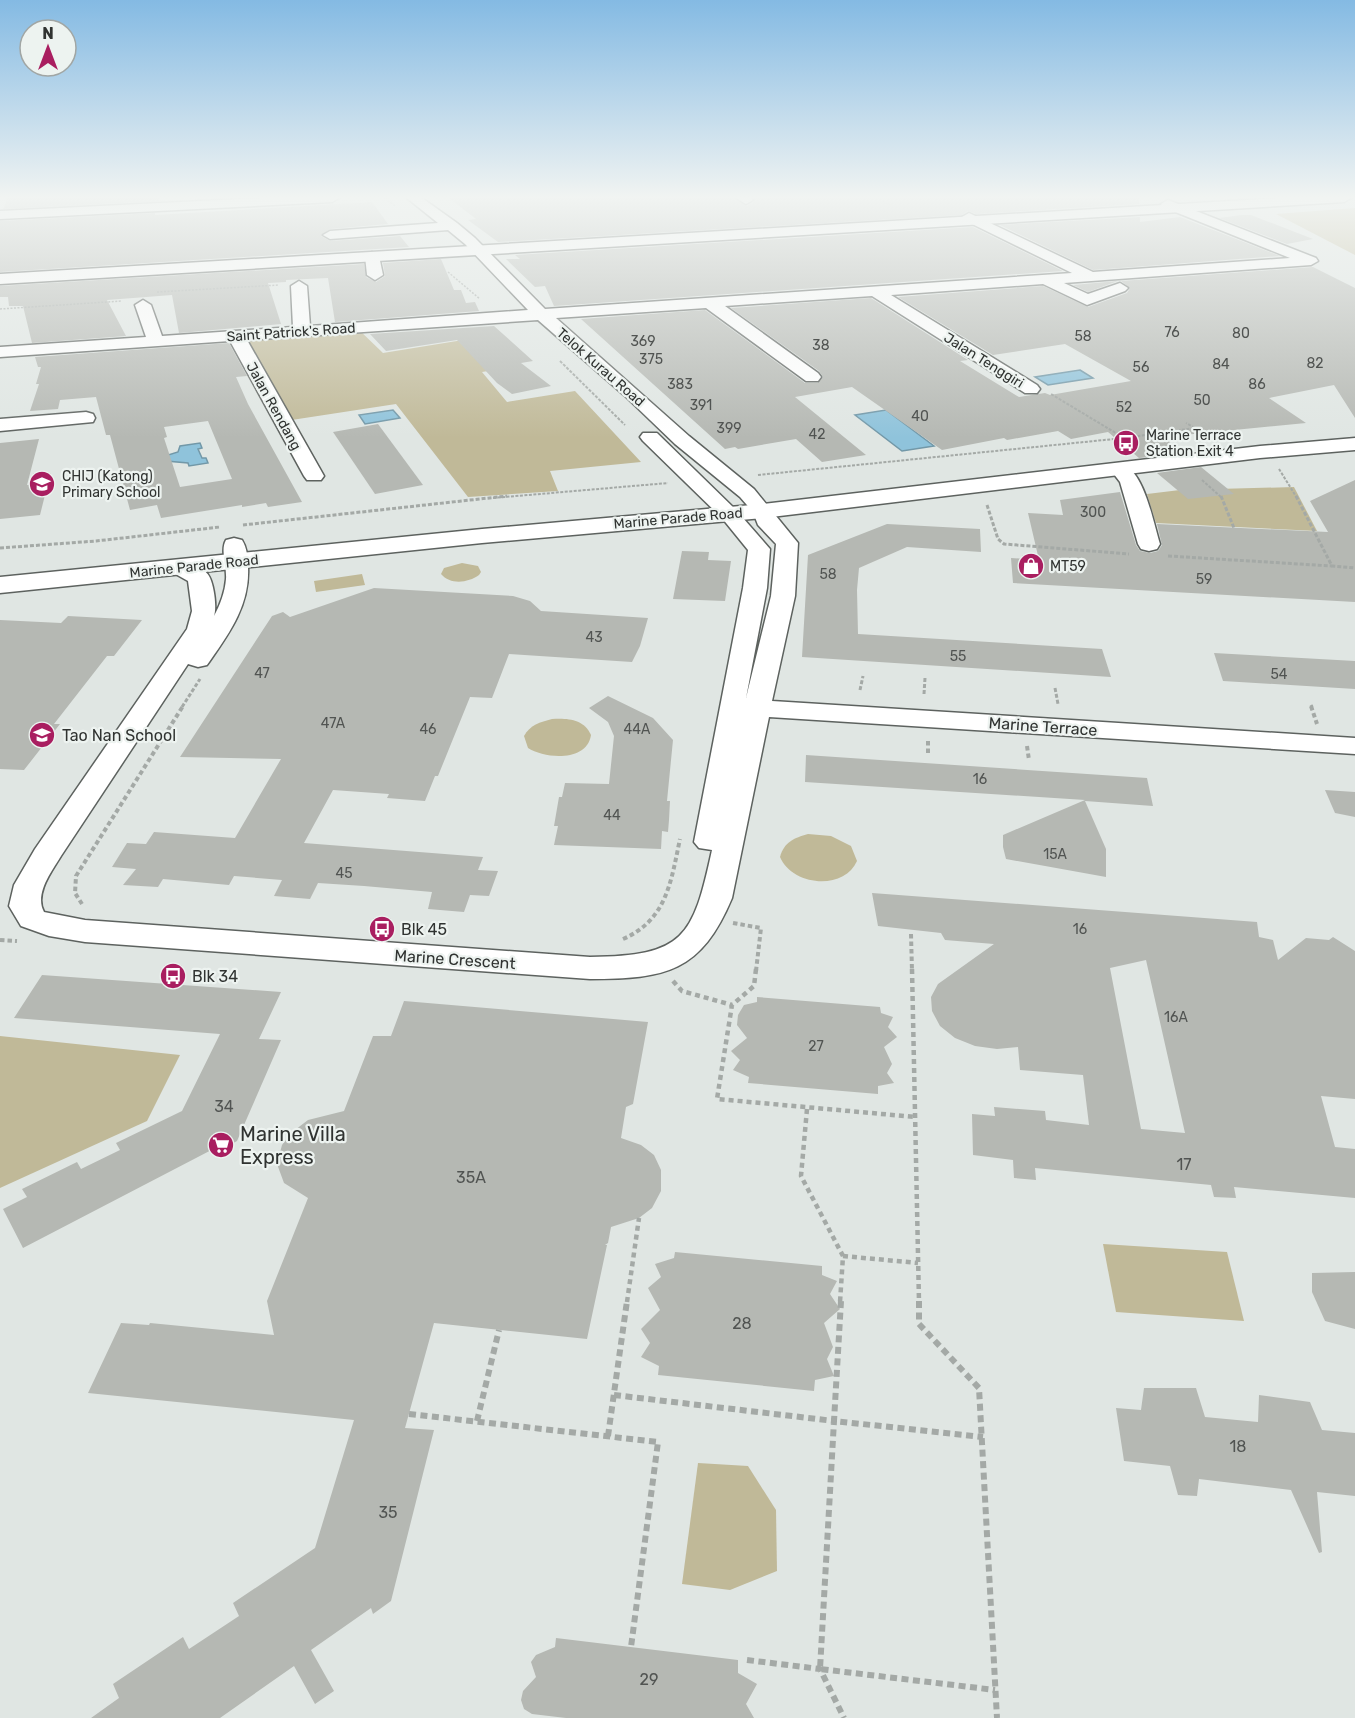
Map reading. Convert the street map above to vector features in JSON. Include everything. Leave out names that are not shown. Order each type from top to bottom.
[{"type":"main road","name":"Marine Parade Road","points":[[0,569],[233,540],[750,484],[1355,430]]},
{"type":"main road","name":"Marine Parade Road","points":[[0,585],[180,567],[233,540],[470,537],[763,511],[1260,452],[1355,444]]},
{"type":"street","name":"Telok Kurau Road","points":[[494,278],[527,316],[602,390]]},
{"type":"street","name":"Telok Kurau Road","points":[[501,278],[527,316],[631,392],[682,440],[750,484],[763,511]]},
{"type":"street","points":[[876,292],[1074,278]]},
{"type":"street","points":[[1047,280],[1087,300],[1120,288]]},
{"type":"street","points":[[293,285],[302,332]]},
{"type":"street","name":"Saint Patrick's Road","points":[[0,352],[748,300],[768,314],[788,312],[771,299],[876,292]]},
{"type":"street","name":"Jalan Tenggiri","points":[[876,292],[1031,389]]},
{"type":"street","points":[[710,303],[812,377]]},
{"type":"street","points":[[143,305],[156,341]]},
{"type":"street","name":"Jalan Rendang","points":[[236,336],[314,477]]},
{"type":"street","points":[[0,425],[86,418]]},
{"type":"street","name":"Telok Kurau Road","points":[[631,425],[729,514]]},
{"type":"street","points":[[1120,468],[1130,481],[1156,550]]},
{"type":"street","name":"Marine Crescent","points":[[233,540],[238,582],[231,611],[64,856],[49,884],[46,902],[48,908],[95,918],[592,955],[625,954],[654,948],[681,930],[690,915],[746,699],[781,608],[788,564],[787,543],[766,520],[763,511]]},
{"type":"street","name":"Marine Crescent","points":[[180,567],[199,578],[204,610],[199,629],[46,856],[29,885],[25,906],[32,919],[50,925],[85,931],[578,968],[627,968],[664,961],[699,937],[709,920],[717,898],[746,699],[759,549],[729,514]]},
{"type":"street","name":"Marine Terrace","points":[[746,699],[1315,716],[1355,729]]},
{"type":"street","name":"Marine Terrace","points":[[746,699],[1355,746]]},
{"type":"path","points":[[455,278],[493,310],[527,316]]},
{"type":"path","points":[[161,292],[293,285]]},
{"type":"path","points":[[0,309],[130,300],[139,301],[143,305]]},
{"type":"path","points":[[554,355],[631,425]]},
{"type":"path","points":[[1031,389],[1039,387],[1124,438]]},
{"type":"path","points":[[750,484],[1195,428],[1186,423]]},
{"type":"path","points":[[1278,467],[1296,496],[1332,567]]},
{"type":"path","points":[[1196,475],[1221,496],[1234,528]]},
{"type":"path","points":[[0,548],[96,541],[233,540],[517,495],[704,489]]},
{"type":"path","points":[[984,498],[998,539],[1004,544],[1129,554]]},
{"type":"path","points":[[1156,550],[1355,568]]},
{"type":"path","points":[[861,690],[862,675]]},
{"type":"path","points":[[91,908],[81,903],[75,894],[76,876],[202,677]]},
{"type":"path","points":[[924,694],[925,678]]},
{"type":"path","points":[[1055,688],[1058,704]]},
{"type":"path","points":[[619,941],[647,926],[660,911],[669,890],[681,833]]},
{"type":"path","points":[[729,922],[761,928],[754,986],[732,1005],[717,1099],[807,1109],[915,1117]]},
{"type":"path","points":[[911,934],[919,1324],[979,1388],[997,1718]]},
{"type":"path","points":[[682,990],[732,1005]]},
{"type":"path","points":[[807,1109],[801,1176],[843,1256],[820,1669],[844,1718]]},
{"type":"path","points":[[608,1436],[639,1218]]},
{"type":"path","points":[[843,1256],[918,1263]]},
{"type":"path","points":[[477,1421],[499,1330]]},
{"type":"path","points":[[614,1395],[983,1437]]},
{"type":"path","points":[[409,1414],[658,1442],[631,1647]]},
{"type":"path","points":[[747,1660],[995,1690]]},
{"type":"shaded area","points":[[356,327],[383,353],[463,340],[488,371],[482,372],[507,402],[575,391],[641,462],[550,471],[558,491],[468,497],[396,404],[285,421],[239,337]]},
{"type":"shaded area","points":[[1294,487],[1317,531],[1156,523],[1147,494],[1180,490]]},
{"type":"shaded area","points":[[462,563],[478,566],[481,572],[475,578],[459,582],[449,580],[441,574],[444,568]]},
{"type":"shaded area","points":[[362,574],[365,585],[316,592],[314,581]]},
{"type":"shaded area","points":[[569,719],[580,723],[591,735],[588,744],[574,754],[564,756],[535,752],[528,748],[524,736],[526,732],[543,721]]},
{"type":"shaded area","points":[[808,834],[831,836],[851,846],[857,861],[850,871],[830,881],[818,881],[806,879],[786,867],[780,857],[784,848],[794,839]]},
{"type":"shaded area","points":[[0,1036],[180,1055],[147,1121],[0,1188]]},
{"type":"shaded area","points":[[1103,1244],[1227,1252],[1244,1321],[1116,1312]]},
{"type":"shaded area","points":[[698,1463],[748,1466],[776,1510],[777,1571],[730,1590],[682,1584]]},
{"type":"water","points":[[1080,370],[1093,378],[1048,385],[1035,377]]},
{"type":"water","points":[[393,410],[400,418],[365,424],[359,415]]},
{"type":"water","points":[[886,410],[934,446],[902,451],[855,415]]},
{"type":"water","points":[[200,443],[202,448],[198,449],[202,458],[206,458],[208,463],[189,466],[188,463],[166,461],[165,456],[178,452],[180,446]]},
{"type":"building","points":[[129,278],[324,278],[268,283],[281,324],[179,333],[172,295],[107,300],[126,336],[32,343],[23,306],[9,306],[8,297],[0,297],[0,286]]},
{"type":"building","points":[[328,278],[368,278],[376,282],[382,278],[449,278],[454,290],[461,290],[466,303],[475,302],[479,311],[335,322]]},
{"type":"building","points":[[526,278],[959,278],[554,306],[545,286],[535,287]]},
{"type":"building","points":[[1160,278],[1335,278],[1355,288],[1355,418],[1334,385],[1269,398],[1306,423],[1163,437],[1183,453],[1139,458],[1108,432],[1071,439],[1058,431],[1007,440],[1004,438],[942,450],[852,387],[795,397],[866,455],[822,462],[796,439],[738,449],[735,447],[725,449],[581,319],[705,310],[805,383],[818,383],[823,377],[819,371],[731,308],[871,298],[968,360],[960,361],[1019,397],[1045,393],[1050,395],[1131,381],[1065,344],[993,355],[898,297],[1043,286],[1088,307],[1127,293],[1130,288],[1121,281]]},
{"type":"building","points":[[1118,281],[1088,292],[1073,285]]},
{"type":"building","points":[[494,326],[533,361],[521,363],[551,386],[512,394],[497,383],[457,340],[386,351],[370,334]]},
{"type":"building","points":[[229,343],[247,376],[236,377],[248,404],[302,502],[268,507],[266,503],[242,507],[242,505],[161,518],[157,505],[130,510],[110,435],[106,435],[96,397],[60,400],[58,409],[30,411],[39,384],[36,384],[41,367],[38,367],[35,357]],"holes":[[[208,421],[232,479],[180,487],[164,438],[167,437],[164,427]]]},
{"type":"building","points":[[378,424],[423,485],[375,494],[333,432]]},
{"type":"building","points":[[39,439],[27,485],[48,483],[40,515],[0,519],[0,443]]},
{"type":"building","points":[[1201,467],[1234,494],[1188,499],[1157,473]]},
{"type":"building","points":[[1355,480],[1355,602],[1013,583],[1011,558],[1039,560],[1028,513],[1063,515],[1060,500],[1120,492],[1136,545],[1140,551],[1150,553],[1158,551],[1162,545],[1157,524],[1328,532],[1310,501]]},
{"type":"building","points":[[887,524],[980,529],[981,552],[907,547],[859,568],[858,634],[1102,649],[1111,677],[802,657],[808,555]]},
{"type":"building","points":[[682,551],[709,552],[708,560],[731,561],[725,601],[673,599]]},
{"type":"building","points":[[374,588],[513,596],[530,601],[541,611],[648,618],[640,646],[632,662],[509,654],[492,698],[470,697],[438,776],[435,776],[425,801],[387,798],[389,794],[333,790],[304,843],[483,857],[478,870],[498,871],[489,896],[470,895],[464,912],[428,909],[432,892],[364,886],[318,883],[310,899],[274,896],[282,880],[234,876],[229,885],[163,879],[158,887],[123,885],[136,869],[112,867],[127,843],[146,844],[154,832],[235,838],[281,759],[180,757],[272,616],[283,612],[290,617]]},
{"type":"building","name":"Tao Nan School","points":[[68,616],[142,620],[114,656],[107,656],[54,724],[60,724],[24,770],[0,769],[0,620],[61,623]]},
{"type":"building","points":[[1214,653],[1355,661],[1355,689],[1223,681]]},
{"type":"building","points":[[608,696],[653,718],[673,740],[667,801],[670,801],[668,832],[662,831],[661,849],[554,845],[558,826],[554,826],[559,797],[562,797],[565,783],[609,784],[614,736],[608,722],[589,708]]},
{"type":"building","points":[[806,755],[1147,778],[1153,806],[1085,801],[1106,849],[1106,877],[1006,859],[1003,835],[1085,800],[805,782]]},
{"type":"building","points":[[1325,790],[1355,792],[1355,817],[1335,813]]},
{"type":"building","points":[[872,893],[1257,922],[1259,937],[1273,940],[1278,960],[1306,938],[1329,940],[1333,937],[1355,951],[1355,1099],[1321,1096],[1335,1147],[1355,1149],[1355,1198],[1234,1187],[1236,1198],[1214,1197],[1211,1185],[1035,1168],[1036,1180],[1014,1178],[1013,1160],[973,1155],[972,1114],[995,1116],[994,1107],[1045,1111],[1046,1120],[1089,1125],[1083,1075],[1020,1070],[1018,1047],[997,1049],[975,1046],[955,1038],[940,1026],[932,1011],[931,997],[938,984],[994,944],[945,940],[941,933],[878,926]],"holes":[[[1146,960],[1185,1133],[1141,1129],[1110,968]]]},
{"type":"building","points":[[42,975],[281,992],[259,1039],[281,1040],[237,1141],[223,1149],[221,1145],[23,1248],[3,1209],[27,1197],[22,1189],[77,1162],[81,1169],[120,1150],[116,1143],[182,1111],[220,1034],[14,1018]]},
{"type":"building","points":[[757,997],[880,1007],[881,1013],[893,1017],[888,1027],[897,1037],[884,1047],[892,1064],[887,1073],[894,1083],[878,1086],[878,1094],[748,1083],[749,1077],[733,1070],[740,1060],[731,1051],[747,1038],[737,1025],[738,1015],[744,1005],[757,1002]]},
{"type":"building","points":[[404,1001],[648,1022],[633,1104],[626,1107],[621,1138],[641,1145],[654,1155],[661,1170],[661,1191],[652,1208],[639,1218],[611,1227],[608,1243],[605,1245],[607,1245],[587,1339],[434,1323],[405,1428],[434,1430],[391,1601],[373,1614],[371,1608],[311,1650],[334,1691],[315,1704],[294,1666],[220,1718],[91,1718],[119,1698],[113,1684],[183,1637],[189,1649],[239,1616],[233,1603],[315,1548],[354,1420],[88,1393],[121,1323],[149,1325],[150,1323],[274,1335],[267,1301],[308,1198],[284,1183],[277,1164],[282,1145],[291,1133],[308,1120],[344,1111],[373,1036],[391,1036]]},
{"type":"building","points":[[675,1252],[822,1266],[822,1275],[837,1281],[830,1294],[840,1309],[824,1323],[833,1347],[827,1359],[834,1376],[815,1380],[814,1391],[658,1375],[659,1366],[641,1357],[650,1343],[641,1329],[660,1310],[648,1288],[661,1277],[655,1264],[674,1258]]},
{"type":"building","points":[[1355,1272],[1355,1329],[1325,1321],[1312,1292],[1312,1273]]},
{"type":"building","points":[[1144,1388],[1196,1388],[1205,1417],[1258,1422],[1259,1395],[1310,1402],[1322,1430],[1355,1433],[1355,1496],[1317,1492],[1322,1552],[1319,1553],[1291,1490],[1199,1479],[1197,1496],[1178,1495],[1170,1466],[1124,1461],[1116,1408],[1141,1410]]},
{"type":"building","points":[[556,1638],[738,1660],[738,1673],[757,1684],[746,1704],[754,1718],[566,1718],[532,1714],[524,1709],[521,1700],[523,1691],[536,1677],[531,1662],[536,1655],[555,1647]]},
{"type":"place","name":"Marine Terrace Station Exit 4","points":[[1126,443]]},
{"type":"place","name":"CHIJ (Katong) Primary School","points":[[42,484]]},
{"type":"place","name":"MT59","points":[[1031,566]]},
{"type":"place","name":"Tao Nan School","points":[[42,735]]},
{"type":"place","name":"Blk 45","points":[[382,929]]},
{"type":"place","name":"Blk 34","points":[[173,976]]},
{"type":"place","name":"Marine Villa Express","points":[[221,1145]]}]
